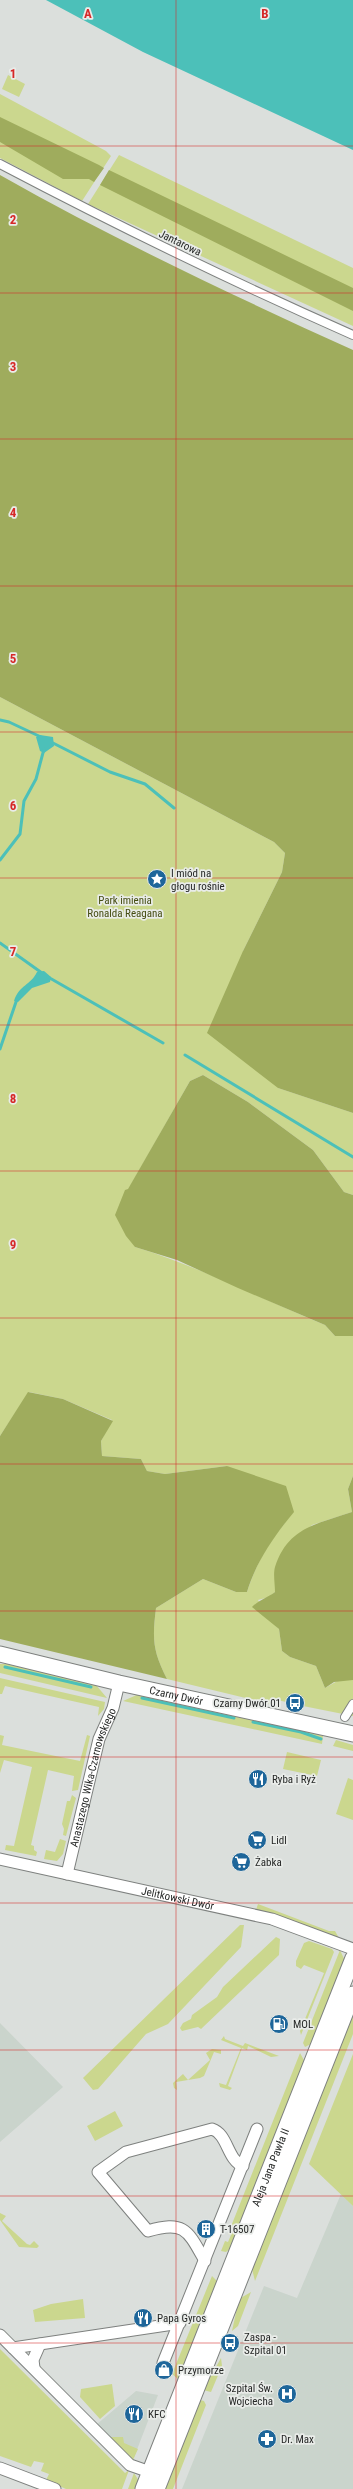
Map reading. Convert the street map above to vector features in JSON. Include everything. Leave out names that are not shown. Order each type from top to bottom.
[{"type":"main road","name":"Czarny Dwór","points":[[0,1654],[119,1683],[353,1734]]},
{"type":"main road","name":"Aleja Jana Pawła II","points":[[157,2489],[353,1958]]},
{"type":"main road","name":"Aleja Jana Pawła II","points":[[143,2489],[353,1994]]},
{"type":"street","name":"Jantarowa","points":[[0,164],[82,208],[238,284],[353,335]]},
{"type":"street","name":"Anastazego Wika-Czarnowskiego","points":[[67,1874],[98,1739],[113,1708],[119,1683]]},
{"type":"street","points":[[345,1717],[353,1704]]},
{"type":"street","name":"Jelitkowski Dwór","points":[[0,1859],[272,1919],[353,1949]]},
{"type":"street","points":[[163,2363],[243,2166],[256,2128]]},
{"type":"street","points":[[205,2261],[194,2241],[183,2228],[171,2226],[148,2231],[98,2172],[126,2152],[212,2130],[218,2132],[236,2161],[243,2166]]},
{"type":"street","points":[[13,2348],[180,2323]]},
{"type":"street","points":[[0,2335],[130,2465],[150,2472]]},
{"type":"street","points":[[34,2368],[33,2360],[40,2344]]},
{"type":"street","points":[[0,2468],[55,2489]]},
{"type":"shaded area","points":[[0,2023],[63,2087],[0,2142]]},
{"type":"shaded area","name":"Szpital Św. Wojciecha","points":[[341,2194],[353,2206],[353,2489],[182,2489],[264,2286],[297,2298]]},
{"type":"shaded area","points":[[136,2391],[158,2395],[133,2460],[96,2425]]},
{"type":"green space","points":[[8,75],[25,84],[19,97],[2,89]]},
{"type":"green space","points":[[0,94],[106,151],[111,156],[82,201],[0,158]]},
{"type":"green space","points":[[0,117],[104,168],[94,182],[89,179],[63,179],[0,142]]},
{"type":"green space","points":[[119,155],[353,268],[353,326],[88,204]]},
{"type":"green space","points":[[109,170],[353,288],[353,311],[100,185]]},
{"type":"green space","points":[[0,175],[43,199],[174,266],[353,350],[353,1113],[278,1088],[207,1033],[243,951],[282,872],[285,853],[274,842],[0,697]]},
{"type":"green space","name":"Park imienia Ronalda Reagana","points":[[0,697],[274,842],[285,853],[282,872],[243,951],[278,1088],[353,1113],[353,1195],[344,1192],[313,1150],[248,1102],[203,1075],[190,1081],[128,1190],[135,1247],[184,1264],[325,1325],[335,1336],[353,1336],[353,1476],[348,1489],[352,1512],[312,1525],[275,1568],[275,1592],[269,1597],[258,1600],[270,1620],[279,1629],[282,1651],[290,1657],[316,1666],[325,1688],[339,1680],[353,1680],[353,1716],[298,1705],[299,1702],[292,1700],[291,1703],[277,1700],[275,1705],[167,1679],[156,1653],[154,1629],[156,1608],[203,1579],[236,1592],[247,1592],[263,1555],[273,1538],[285,1523],[227,1466],[165,1474],[147,1471],[141,1459],[102,1456],[101,1441],[112,1420],[63,1399],[29,1392],[0,1436]]},
{"type":"green space","points":[[203,1075],[248,1102],[313,1150],[344,1192],[353,1195],[353,1336],[335,1336],[325,1325],[177,1260],[135,1247],[126,1236],[115,1215],[125,1190],[128,1189],[190,1081]]},
{"type":"green space","points":[[28,1392],[63,1399],[113,1421],[101,1441],[102,1456],[141,1459],[147,1471],[165,1474],[227,1466],[286,1486],[294,1512],[279,1530],[266,1550],[255,1570],[247,1592],[236,1592],[203,1579],[156,1608],[154,1637],[156,1653],[167,1679],[0,1639],[0,1436]]},
{"type":"green space","points":[[353,1476],[353,1680],[334,1682],[325,1688],[316,1666],[290,1657],[282,1651],[279,1629],[252,1607],[275,1592],[275,1567],[288,1543],[296,1535],[316,1524],[352,1512],[348,1489]]},
{"type":"green space","points":[[0,1664],[8,1664],[96,1685],[107,1698],[0,1673]]},
{"type":"green space","points":[[0,1678],[105,1702],[104,1709],[98,1716],[99,1707],[5,1686],[2,1694],[0,1694]]},
{"type":"green space","points":[[139,1694],[294,1726],[323,1736],[322,1744],[123,1701]]},
{"type":"green space","points":[[0,1735],[4,1736],[2,1745],[80,1761],[87,1735],[90,1736],[78,1790],[72,1791],[74,1776],[48,1770],[31,1845],[34,1846],[34,1850],[37,1852],[36,1856],[5,1850],[6,1845],[14,1846],[32,1767],[4,1760],[0,1773]]},
{"type":"green space","points":[[336,1740],[353,1745],[353,1751],[333,1746]]},
{"type":"green space","points":[[287,1752],[321,1760],[317,1776],[283,1769]]},
{"type":"green space","points":[[348,1778],[353,1780],[353,1820],[336,1814]]},
{"type":"green space","points":[[72,1795],[76,1798],[66,1836],[63,1835],[64,1829],[62,1824],[67,1801],[70,1801]]},
{"type":"green space","points":[[60,1839],[66,1841],[63,1854],[57,1861],[44,1859],[46,1850],[55,1852]]},
{"type":"green space","points":[[258,1904],[329,1931],[335,1931],[339,1938],[277,1915],[256,1910]]},
{"type":"green space","points":[[240,1925],[244,1925],[241,1947],[168,2024],[146,2034],[98,2089],[93,2090],[83,2078]]},
{"type":"green space","points":[[276,1937],[280,1939],[279,1955],[201,2029],[198,2027],[182,2031],[180,2028],[183,2023],[191,2019],[192,2015],[217,1997],[223,1987]]},
{"type":"green space","points":[[309,1941],[332,1949],[334,1952],[301,2035],[300,2031],[324,1973],[304,1965],[301,1969],[296,1966],[296,1961],[304,1943]]},
{"type":"green space","points":[[340,1950],[345,1961],[311,2044],[305,2047],[303,2043]]},
{"type":"green space","points":[[353,2012],[353,2034],[255,2281],[252,2269]]},
{"type":"green space","points":[[224,2036],[225,2039],[243,2046],[245,2043],[279,2056],[271,2057],[248,2046],[247,2050],[242,2048],[228,2086],[232,2088],[230,2090],[220,2087],[219,2083],[226,2085],[241,2048],[221,2040]]},
{"type":"green space","points":[[212,2049],[221,2050],[221,2054],[214,2052],[204,2076],[188,2080],[210,2060],[206,2053]]},
{"type":"green space","points":[[300,2053],[305,2062],[231,2248],[226,2252],[221,2251],[225,2241],[228,2242],[231,2235],[228,2234]]},
{"type":"green space","points":[[353,2054],[353,2206],[309,2164]]},
{"type":"green space","points":[[183,2074],[188,2080],[176,2082],[177,2090],[174,2088],[173,2083]]},
{"type":"green space","points":[[115,2111],[123,2126],[95,2141],[87,2126]]},
{"type":"green space","points":[[0,2213],[6,2216],[2,2221],[27,2244],[30,2245],[34,2241],[39,2246],[37,2248],[19,2247],[0,2220]]},
{"type":"green space","points":[[212,2276],[218,2282],[179,2380],[172,2374]]},
{"type":"green space","points":[[251,2292],[238,2326],[232,2331],[239,2299]]},
{"type":"green space","points":[[83,2299],[85,2318],[35,2322],[33,2310],[51,2304]]},
{"type":"green space","points":[[0,2349],[125,2473],[129,2470],[122,2489],[66,2489],[46,2480],[49,2474],[41,2471],[44,2463],[34,2461],[31,2467],[0,2456]]},
{"type":"green space","points":[[221,2358],[222,2366],[211,2392],[203,2390]]},
{"type":"green space","points":[[112,2384],[115,2406],[100,2419],[80,2397],[81,2389]]},
{"type":"green space","points":[[200,2400],[204,2401],[206,2405],[173,2489],[164,2489]]},
{"type":"green space","points":[[109,2437],[123,2437],[124,2443],[138,2449],[133,2460]]},
{"type":"green space","points":[[134,2473],[139,2481],[136,2489],[128,2489]]},
{"type":"water","points":[[46,0],[353,0],[353,150],[143,52]]},
{"type":"water","points":[[40,735],[53,737],[54,746],[44,753],[40,751],[36,737]]},
{"type":"water","points":[[44,971],[51,977],[50,982],[32,988],[18,1002],[14,1001],[22,988],[32,980],[37,972]]},
{"type":"waterway","points":[[0,720],[9,722],[41,737]]},
{"type":"waterway","points":[[51,742],[110,772],[145,784],[174,808]]},
{"type":"waterway","points":[[0,860],[20,834],[24,801],[36,779],[44,749]]},
{"type":"waterway","points":[[0,943],[42,973]]},
{"type":"waterway","points":[[48,977],[163,1043]]},
{"type":"waterway","points":[[0,1049],[17,999]]},
{"type":"waterway","points":[[185,1055],[353,1157]]},
{"type":"waterway","points":[[5,1667],[91,1687]]},
{"type":"waterway","points":[[142,1698],[234,1718]]},
{"type":"waterway","points":[[253,1722],[301,1732],[321,1739]]},
{"type":"place","name":"I miód na głogu rośnie","points":[[157,879]]},
{"type":"place","name":"Czarny Dwór 01","points":[[295,1703]]},
{"type":"place","name":"Ryba i Ryż","points":[[258,1779]]},
{"type":"place","name":"Lidl","points":[[257,1840]]},
{"type":"place","name":"Żabka","points":[[241,1862]]},
{"type":"place","name":"MOL","points":[[279,2024]]},
{"type":"place","name":"T-16507","points":[[206,2229]]},
{"type":"place","name":"Papa Gyros","points":[[143,2318]]},
{"type":"place","name":"Zaspa - Szpital 01","points":[[230,2343]]},
{"type":"place","name":"Przymorze","points":[[164,2370]]},
{"type":"place","name":"Szpital Św. Wojciecha","points":[[287,2394]]},
{"type":"place","name":"KFC","points":[[134,2414]]},
{"type":"place","name":"Dr. Max","points":[[267,2439]]}]
